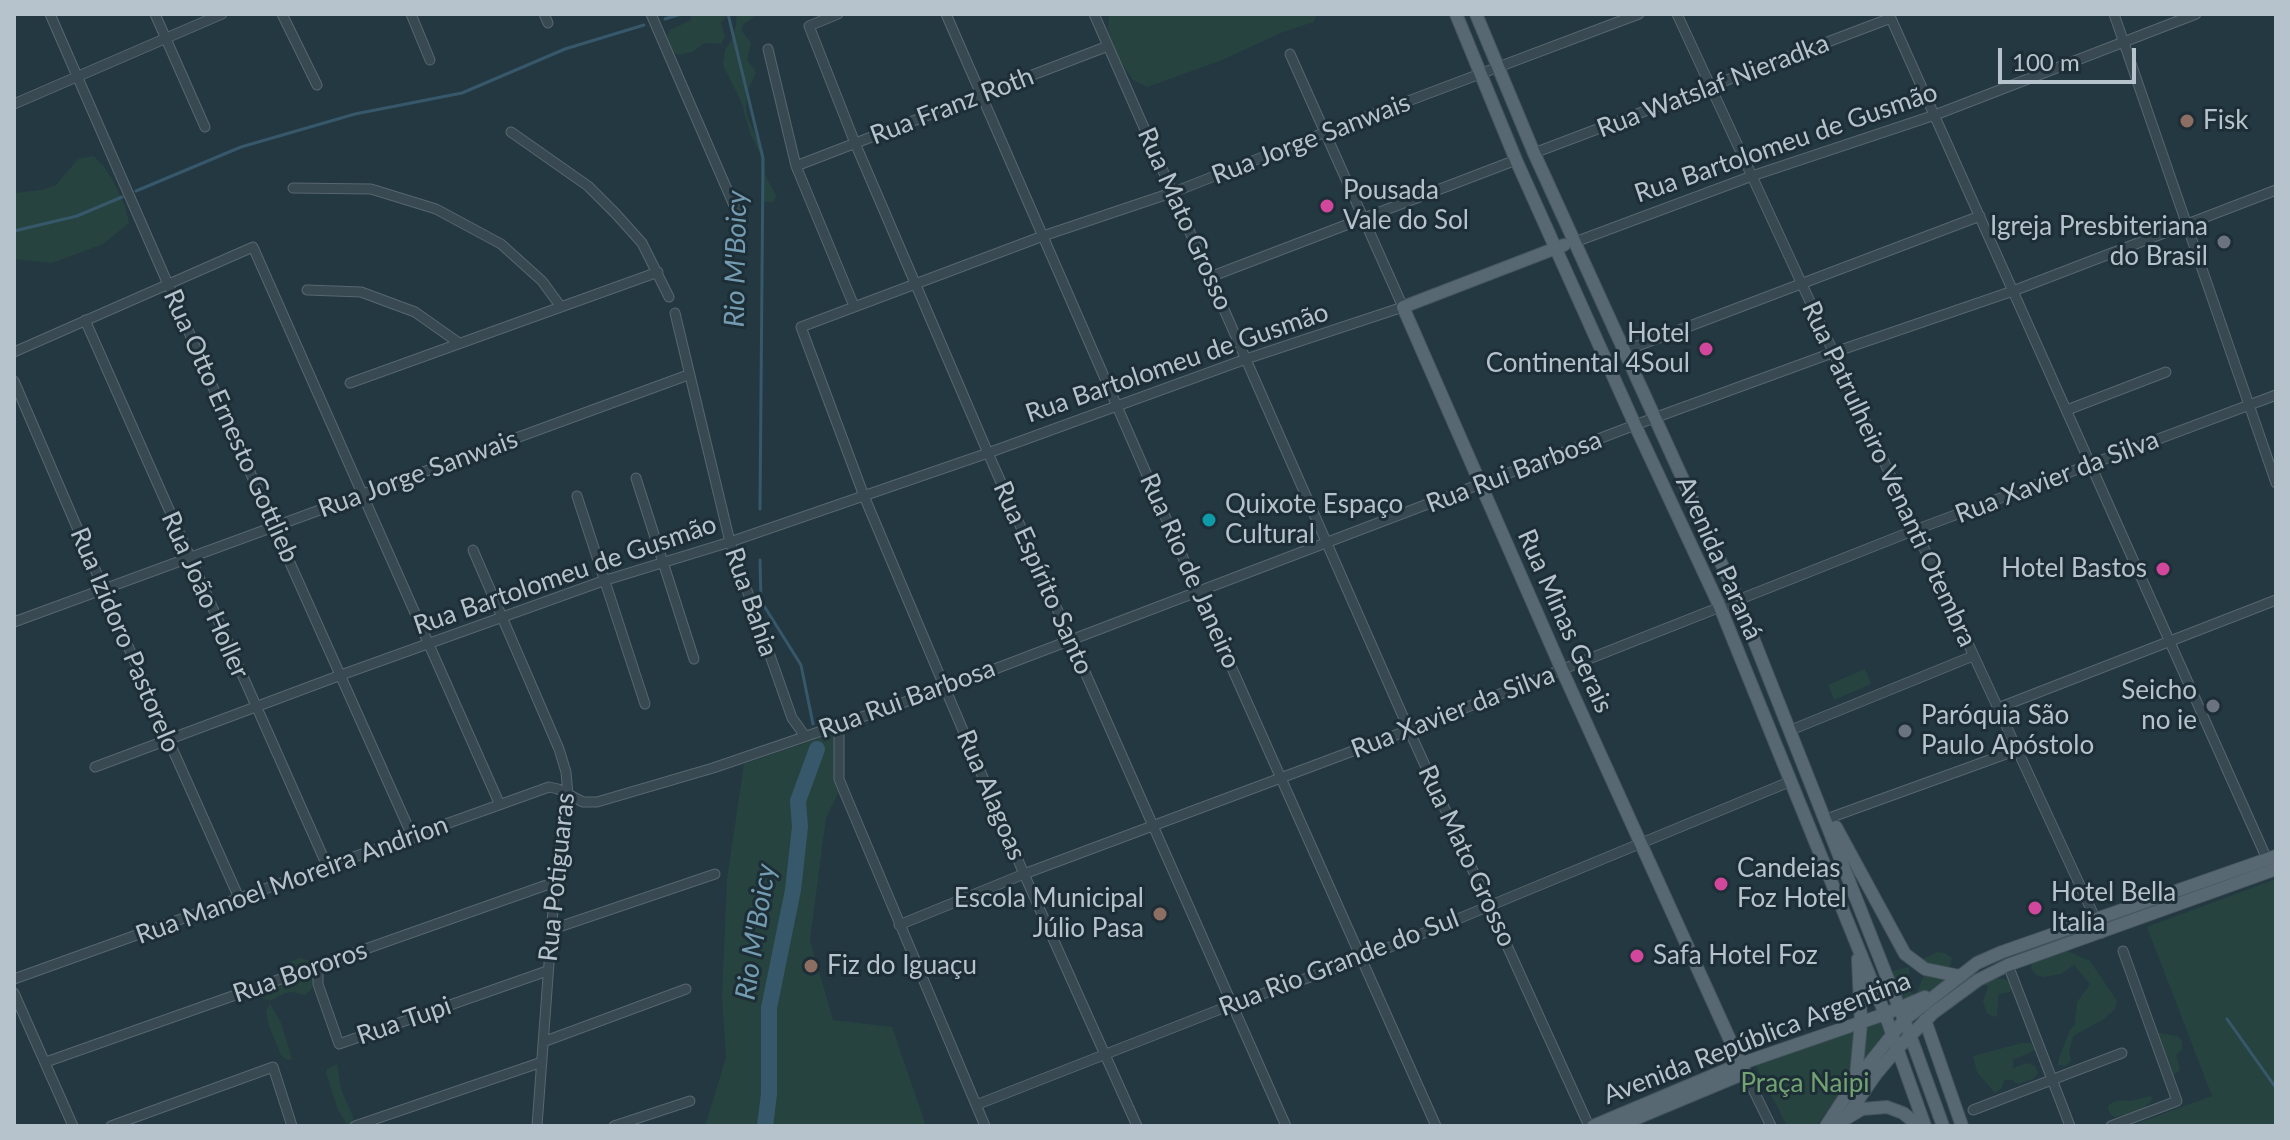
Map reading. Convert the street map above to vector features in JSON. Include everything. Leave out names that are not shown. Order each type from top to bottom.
[{"type":"main road","name":"Avenida Paraná","points":[[1456,14],[1516,160],[1720,607],[1885,1014],[1922,1126]]},
{"type":"main road","name":"Avenida Paraná","points":[[1476,14],[1534,153],[1738,600],[1902,1014],[1943,1126]]},
{"type":"main road","name":"Rua Bartolomeu de Gusmão","points":[[1403,307],[1575,242]]},
{"type":"main road","name":"Rua Minas Gerais","points":[[1403,307],[1742,1069]]},
{"type":"main road","points":[[1817,796],[1832,817],[1905,954],[1925,969],[1959,976]]},
{"type":"main road","name":"Avenida República Argentina","points":[[1842,1123],[1910,1035],[1978,980],[2271,857]]},
{"type":"main road","name":"Avenida República Argentina","points":[[1591,1126],[1885,1014],[1902,1014],[1977,963],[2002,952],[2100,927],[2276,869]]},
{"type":"main road","points":[[1856,940],[1861,984],[1856,1080]]},
{"type":"main road","points":[[1826,1126],[1856,1080],[1892,1034],[1902,1014]]},
{"type":"main road","points":[[1925,1020],[1962,1126]]},
{"type":"main road","name":"Avenida República Argentina","points":[[1618,1126],[1742,1069]]},
{"type":"main road","points":[[1842,1123],[1862,1109],[1887,1107],[1922,1126]]},
{"type":"street","name":"Rua Otto Ernesto Gottlieb","points":[[50,14],[413,838]]},
{"type":"street","points":[[155,14],[205,127]]},
{"type":"street","points":[[14,104],[222,14]]},
{"type":"street","points":[[282,14],[317,85]]},
{"type":"street","points":[[411,14],[430,60]]},
{"type":"street","points":[[651,14],[736,210]]},
{"type":"street","name":"Rua Espírito Santo","points":[[838,14],[809,26],[855,143],[1069,639],[1286,1126]]},
{"type":"street","name":"Rua Rio de Janeiro","points":[[946,14],[1198,592],[1436,1126]]},
{"type":"street","name":"Rua Mato Grosso","points":[[1094,14],[1409,730],[1591,1126]]},
{"type":"street","name":"Rua Jorge Sanwais","points":[[801,327],[1043,236],[1174,192],[1639,14]]},
{"type":"street","name":"Rua Patrulheiro Venanti Otembra","points":[[1677,14],[2100,927]]},
{"type":"street","points":[[2114,14],[2276,483]]},
{"type":"street","name":"Rua Bartolomeu de Gusmão","points":[[1575,242],[1752,176],[1935,115],[2196,14]]},
{"type":"street","points":[[1890,16],[2168,640],[2271,857]]},
{"type":"street","name":"Rua Watslaf Nieradka","points":[[1534,153],[1890,16]]},
{"type":"street","name":"Rua Franz Roth","points":[[796,166],[1108,46]]},
{"type":"street","points":[[768,49],[796,166],[854,306]]},
{"type":"street","name":"Rua Minas Gerais","points":[[1290,54],[1403,307]]},
{"type":"street","points":[[511,132],[588,186],[642,243],[669,297]]},
{"type":"street","points":[[1210,277],[1516,160]]},
{"type":"street","points":[[293,188],[371,189],[436,209],[501,244],[542,281],[561,307]]},
{"type":"street","name":"Rua Rui Barbosa","points":[[568,795],[583,802],[597,802],[713,768],[945,688],[1635,425],[2013,291],[2276,190]]},
{"type":"street","points":[[1624,351],[1980,216]]},
{"type":"street","points":[[14,352],[253,247],[500,805]]},
{"type":"street","points":[[350,383],[658,272]]},
{"type":"street","points":[[307,290],[361,292],[415,312],[459,343]]},
{"type":"street","name":"Rua Bartolomeu de Gusmão","points":[[95,767],[603,581],[730,542],[1246,359],[1403,307]]},
{"type":"street","name":"Rua Bahia","points":[[676,318],[730,542],[785,701],[805,736]]},
{"type":"street","name":"Rua João Holler","points":[[85,320],[328,868]]},
{"type":"street","name":"Rua Alagoas","points":[[801,327],[864,496],[1024,874],[1137,1126]]},
{"type":"street","points":[[2067,410],[2166,372]]},
{"type":"street","name":"Rua Jorge Sanwais","points":[[14,622],[688,375]]},
{"type":"street","name":"Rua Izidoro Pastorelo","points":[[14,381],[239,898]]},
{"type":"street","name":"Rua Xavier da Silva","points":[[899,925],[1024,874],[1409,730],[1915,530],[2276,395]]},
{"type":"street","points":[[636,478],[694,659]]},
{"type":"street","points":[[577,496],[645,704]]},
{"type":"street","name":"Rua Potiguaras","points":[[473,550],[559,749],[566,772],[568,795],[555,882],[537,1126]]},
{"type":"street","points":[[1998,708],[2276,600]]},
{"type":"street","points":[[1791,730],[1973,656]]},
{"type":"street","points":[[839,725],[839,779],[985,1126]]},
{"type":"street","points":[[1832,817],[2017,750]]},
{"type":"street","name":"Rua Rio Grande do Sul","points":[[976,1105],[1231,1005],[1361,959],[1789,782]]},
{"type":"street","name":"Rua Manoel Moreira Andrion","points":[[14,979],[549,787],[568,795]]},
{"type":"street","points":[[553,929],[715,874]]},
{"type":"street","name":"Rua Bororos","points":[[46,1062],[555,882]]},
{"type":"street","points":[[2111,1126],[2177,1101],[2123,951]]},
{"type":"street","points":[[2008,965],[2070,1126]]},
{"type":"street","name":"Rua Tupi","points":[[318,966],[318,984],[339,1044],[547,971]]},
{"type":"street","points":[[543,1042],[686,989]]},
{"type":"street","points":[[14,993],[73,1126]]},
{"type":"street","points":[[1973,1110],[2122,1053]]},
{"type":"street","points":[[355,1126],[542,1062]]},
{"type":"street","points":[[111,1126],[273,1067],[292,1126]]},
{"type":"street","name":"Rua Minas Gerais","points":[[1742,1069],[1771,1126]]},
{"type":"street","points":[[614,1126],[690,1101]]},
{"type":"green space","points":[[691,14],[729,14],[721,23],[725,37],[721,44],[705,43],[692,52],[678,55],[670,51],[667,36],[670,30],[691,20]]},
{"type":"green space","points":[[737,14],[758,14],[741,30],[751,43],[747,60],[756,72],[747,93],[746,108],[763,151],[766,177],[777,197],[772,202],[764,202],[760,154],[741,101],[723,65],[725,50],[734,36]]},
{"type":"green space","points":[[1109,14],[1316,15],[1314,22],[1147,87],[1133,80],[1119,60],[1108,30]]},
{"type":"green space","points":[[93,156],[112,179],[129,223],[103,244],[52,263],[14,259],[14,193],[56,185],[78,159]]},
{"type":"green space","points":[[1865,669],[1871,684],[1834,700],[1828,685]]},
{"type":"green space","points":[[834,733],[838,793],[826,818],[810,940],[833,1020],[892,1027],[926,1126],[705,1126],[726,1058],[722,997],[727,879],[744,764]]},
{"type":"green space","points":[[2276,879],[2276,1126],[2130,1126],[2212,1096],[2147,927]]},
{"type":"green space","points":[[2052,939],[2059,940],[2069,952],[2090,961],[2117,1001],[2115,1009],[2104,1019],[2073,1036],[2069,1052],[2071,1060],[2066,1066],[2058,1065],[2059,1058],[2075,1024],[2077,1002],[2090,984],[2074,965],[2061,974],[2044,977],[2036,975],[2031,969],[2032,960],[2009,955]]},
{"type":"green space","points":[[1937,952],[1952,958],[1946,980],[1937,989],[1913,999],[1901,998],[1889,972],[1909,967],[1910,991],[1916,994],[1924,975],[1919,961]]},
{"type":"green space","points":[[300,958],[315,962],[311,990],[305,995],[285,993],[270,1001],[259,997],[257,989],[287,979],[289,962]]},
{"type":"green space","points":[[1993,978],[2012,983],[2010,992],[1999,994],[1997,1016],[1994,1017],[1987,1013],[1983,1002],[1988,987],[1984,984]]},
{"type":"green space","points":[[270,1004],[281,1023],[292,1059],[287,1060],[281,1055],[269,1026],[266,1011]]},
{"type":"green space","name":"Praça Naipi","points":[[1879,1020],[1884,1033],[1816,1126],[1787,1126],[1755,1064]]},
{"type":"green space","points":[[2158,1033],[2178,1036],[2182,1042],[2182,1050],[2176,1055],[2180,1070],[2174,1075]]},
{"type":"green space","points":[[2032,1043],[2035,1050],[2013,1060],[2013,1068],[2027,1063],[2035,1066],[2038,1073],[2033,1079],[2018,1084],[2004,1080],[2002,1088],[1995,1093],[1977,1072],[1973,1056]]},
{"type":"green space","points":[[337,1064],[341,1089],[353,1117],[352,1124],[348,1126],[338,1110],[326,1073],[327,1069]]},
{"type":"green space","points":[[2151,1096],[2152,1100],[2140,1112],[2115,1117],[2108,1108],[2109,1104],[2120,1100]]},
{"type":"waterway","points":[[665,19],[681,14]]},
{"type":"waterway","name":"Rio M'Boicy","points":[[728,14],[763,158],[760,509]]},
{"type":"waterway","points":[[136,191],[241,147],[355,114],[462,93],[565,49],[644,25]]},
{"type":"waterway","points":[[14,231],[77,216],[122,197]]},
{"type":"waterway","name":"Rio M'Boicy","points":[[760,560],[761,601],[801,665],[813,724]]},
{"type":"waterway","name":"Rio M'Boicy","points":[[765,1126],[769,1094],[769,1008],[793,890],[800,827],[798,801],[817,749]]},
{"type":"waterway","points":[[2227,1019],[2276,1088]]},
{"type":"place","name":"Fisk","points":[[2187,121]]},
{"type":"place","name":"Pousada Vale do Sol","points":[[1327,206]]},
{"type":"place","name":"Igreja Presbiteriana do Brasil","points":[[2224,242]]},
{"type":"place","name":"Hotel Continental 4Soul","points":[[1706,349]]},
{"type":"place","name":"Quixote Espaço Cultural","points":[[1209,520]]},
{"type":"place","name":"Hotel Bastos","points":[[2163,569]]},
{"type":"place","name":"Seicho no ie","points":[[2213,706]]},
{"type":"place","name":"Paróquia São Paulo Apóstolo","points":[[1905,731]]},
{"type":"place","name":"Candeias Foz Hotel","points":[[1721,884]]},
{"type":"place","name":"Hotel Bella Italia","points":[[2035,908]]},
{"type":"place","name":"Escola Municipal Júlio Pasa","points":[[1160,914]]},
{"type":"place","name":"Safa Hotel Foz","points":[[1637,956]]},
{"type":"place","name":"Fiz do Iguaçu","points":[[811,966]]}]
